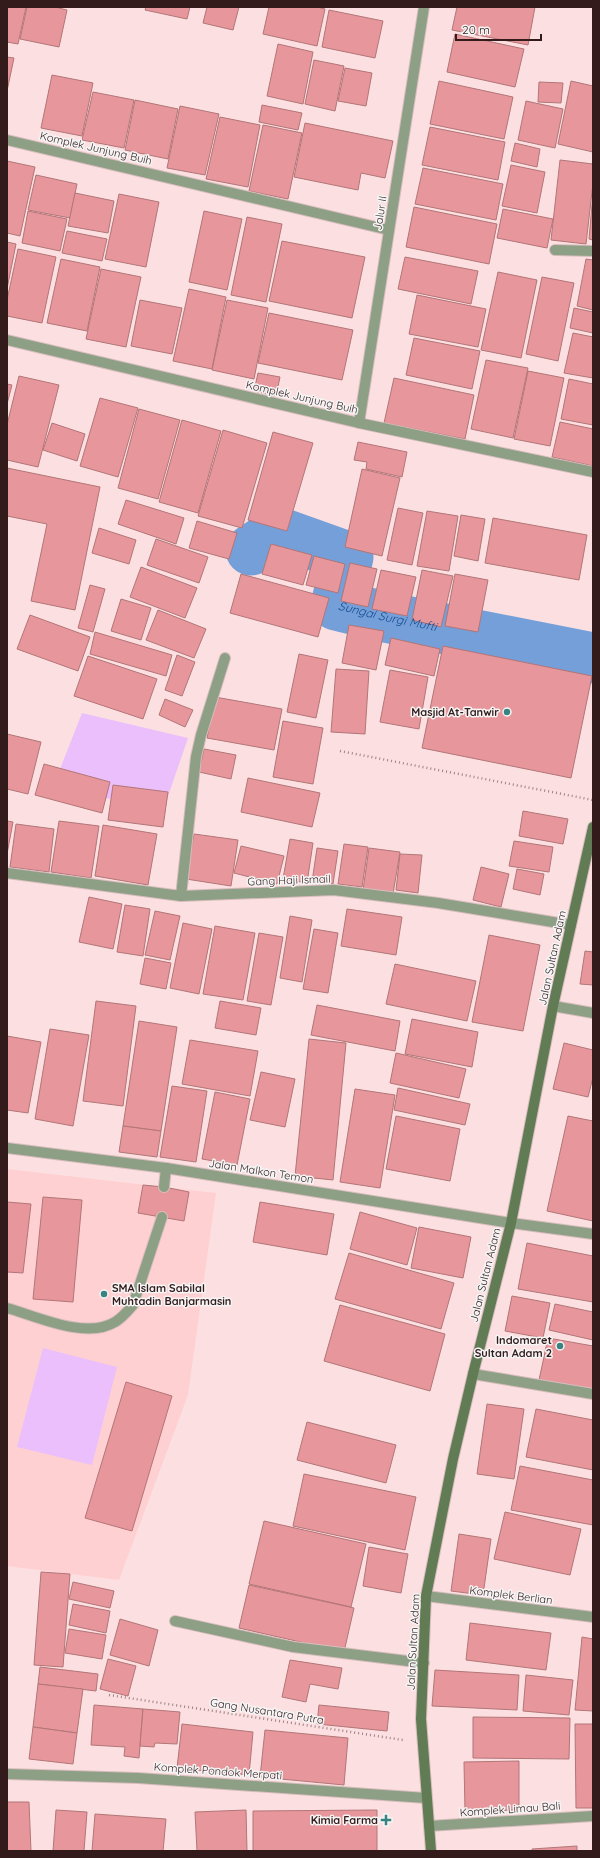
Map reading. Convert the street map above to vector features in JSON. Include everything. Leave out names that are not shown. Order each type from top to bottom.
[{"type":"main road","name":"Jalan Sultan Adam","points":[[431,1851],[421,1719],[426,1596],[453,1458],[472,1374],[511,1223],[553,1006],[593,827]]},
{"type":"street","name":"Jalur II","points":[[359,423],[424,7]]},
{"type":"street","name":"Komplek Junjung Buih","points":[[7,140],[389,230]]},
{"type":"street","points":[[555,250],[593,251]]},
{"type":"street","name":"Komplek Junjung Buih","points":[[7,340],[359,423],[593,472]]},
{"type":"street","points":[[181,896],[196,757],[201,735],[225,658]]},
{"type":"street","name":"Gang Haji Ismail","points":[[7,873],[181,896],[334,890],[438,903],[571,926]]},
{"type":"street","points":[[553,1006],[593,1013]]},
{"type":"street","name":"Jalan Malkon Temon","points":[[7,1148],[166,1168],[511,1223],[593,1234]]},
{"type":"street","points":[[164,1187],[166,1168]]},
{"type":"street","points":[[7,1308],[55,1323],[81,1328],[96,1328],[114,1323],[124,1316],[133,1305],[162,1217]]},
{"type":"street","points":[[472,1374],[593,1394]]},
{"type":"street","name":"Komplek Berlian","points":[[426,1596],[593,1618]]},
{"type":"street","points":[[175,1621],[293,1647],[424,1663]]},
{"type":"street","name":"Komplek Pondok Merpati","points":[[7,1774],[138,1778],[426,1798]]},
{"type":"street","name":"Komplek Limau Bali","points":[[428,1826],[593,1816]]},
{"type":"path","points":[[340,752],[593,800]]},
{"type":"path","name":"Gang Nusantara Putra","points":[[109,1695],[423,1743]]},
{"type":"shaded area","points":[[82,713],[188,738],[165,805],[51,792]]},
{"type":"shaded area","name":"SMA Islam Sabilal Muhtadin Banjarmasin","points":[[7,1169],[216,1193],[188,1395],[119,1580],[7,1566]]},
{"type":"shaded area","points":[[43,1348],[117,1367],[92,1465],[17,1447]]},
{"type":"building","points":[[7,7],[26,7],[18,44],[7,42]]},
{"type":"building","points":[[27,7],[55,7],[67,10],[59,47],[20,39]]},
{"type":"building","points":[[146,7],[190,7],[187,19],[145,10]]},
{"type":"building","points":[[207,7],[239,7],[233,30],[203,23]]},
{"type":"building","points":[[269,7],[317,7],[325,9],[317,46],[263,34]]},
{"type":"building","points":[[457,7],[535,7],[528,45],[452,30]]},
{"type":"building","points":[[329,10],[383,21],[375,58],[322,47]]},
{"type":"building","points":[[455,34],[524,49],[515,87],[447,72]]},
{"type":"building","points":[[278,44],[313,52],[303,104],[267,96]]},
{"type":"building","points":[[7,57],[14,58],[7,91]]},
{"type":"building","points":[[314,60],[344,66],[335,111],[305,104]]},
{"type":"building","points":[[345,68],[372,73],[366,106],[338,101]]},
{"type":"building","points":[[52,75],[93,83],[82,136],[41,128]]},
{"type":"building","points":[[439,81],[513,97],[504,139],[430,124]]},
{"type":"building","points":[[571,81],[593,86],[593,152],[558,144]]},
{"type":"building","points":[[539,82],[563,83],[561,103],[538,102]]},
{"type":"building","points":[[93,92],[134,100],[124,148],[82,140]]},
{"type":"building","points":[[135,100],[178,109],[168,159],[125,150]]},
{"type":"building","points":[[526,101],[563,109],[555,148],[518,140]]},
{"type":"building","points":[[262,105],[302,113],[298,130],[259,122]]},
{"type":"building","points":[[180,106],[219,114],[205,175],[167,168]]},
{"type":"building","points":[[220,117],[260,125],[248,187],[206,179]]},
{"type":"building","points":[[305,123],[393,141],[385,178],[361,173],[358,190],[294,177]]},
{"type":"building","points":[[263,125],[302,133],[288,199],[249,191]]},
{"type":"building","points":[[430,127],[505,142],[498,180],[422,165]]},
{"type":"building","points":[[515,143],[540,149],[537,167],[511,161]]},
{"type":"building","points":[[560,160],[593,164],[593,183],[586,244],[551,240]]},
{"type":"building","points":[[7,161],[35,167],[20,236],[7,233]]},
{"type":"building","points":[[511,165],[545,172],[537,213],[502,206]]},
{"type":"building","points":[[423,168],[503,184],[496,220],[415,204]]},
{"type":"building","points":[[36,175],[77,184],[70,218],[28,210]]},
{"type":"building","points":[[75,193],[114,201],[108,233],[68,226]]},
{"type":"building","points":[[119,194],[159,202],[146,267],[105,259]]},
{"type":"building","points":[[593,194],[593,240],[589,239]]},
{"type":"building","points":[[414,207],[497,224],[489,264],[406,247]]},
{"type":"building","points":[[503,209],[553,219],[547,248],[497,238]]},
{"type":"building","points":[[28,211],[67,219],[60,251],[22,243]]},
{"type":"building","points":[[204,211],[242,219],[227,290],[189,282]]},
{"type":"building","points":[[247,217],[282,224],[266,302],[231,295]]},
{"type":"building","points":[[67,231],[107,239],[102,261],[62,253]]},
{"type":"building","points":[[282,241],[365,257],[352,318],[269,301]]},
{"type":"building","points":[[7,242],[16,244],[7,289]]},
{"type":"building","points":[[18,249],[56,257],[42,323],[7,316],[7,300]]},
{"type":"building","points":[[405,257],[478,271],[471,304],[398,289]]},
{"type":"building","points":[[61,259],[100,267],[87,331],[47,323]]},
{"type":"building","points":[[586,259],[593,260],[593,310],[577,306]]},
{"type":"building","points":[[101,269],[141,277],[126,347],[86,339]]},
{"type":"building","points":[[498,272],[537,280],[521,358],[481,350]]},
{"type":"building","points":[[542,277],[574,283],[558,361],[526,354]]},
{"type":"building","points":[[189,289],[226,297],[212,369],[173,361]]},
{"type":"building","points":[[417,295],[486,309],[478,347],[409,334]]},
{"type":"building","points":[[140,300],[182,308],[172,354],[131,346]]},
{"type":"building","points":[[227,300],[268,308],[254,379],[212,370]]},
{"type":"building","points":[[574,308],[593,312],[593,333],[570,328]]},
{"type":"building","points":[[269,313],[353,330],[342,380],[258,363]]},
{"type":"building","points":[[573,333],[593,337],[593,378],[564,373]]},
{"type":"building","points":[[414,338],[480,351],[472,389],[406,375]]},
{"type":"building","points":[[486,360],[528,368],[513,438],[471,429]]},
{"type":"building","points":[[528,371],[564,378],[550,446],[514,439]]},
{"type":"building","points":[[258,373],[280,377],[276,396],[254,391]]},
{"type":"building","points":[[19,376],[59,385],[38,467],[7,460],[7,425]]},
{"type":"building","points":[[394,378],[474,395],[465,439],[384,423]]},
{"type":"building","points":[[569,379],[593,384],[593,425],[561,419]]},
{"type":"building","points":[[7,384],[12,385],[7,404]]},
{"type":"building","points":[[100,398],[138,408],[118,477],[80,466]]},
{"type":"building","points":[[139,409],[180,420],[158,499],[118,488]]},
{"type":"building","points":[[182,420],[221,431],[198,513],[159,502]]},
{"type":"building","points":[[560,422],[593,429],[593,466],[552,457]]},
{"type":"building","points":[[52,423],[85,434],[77,461],[43,450]]},
{"type":"building","points":[[223,430],[267,443],[242,528],[198,516]]},
{"type":"building","points":[[273,432],[313,443],[287,531],[248,520]]},
{"type":"building","points":[[358,442],[407,452],[402,477],[366,469],[367,462],[354,460]]},
{"type":"building","points":[[7,468],[100,487],[75,610],[31,601],[47,524],[7,516]]},
{"type":"building","points":[[362,469],[400,478],[382,556],[345,547]]},
{"type":"building","points":[[126,500],[184,518],[176,544],[118,524]]},
{"type":"building","points":[[398,508],[423,513],[412,565],[387,560]]},
{"type":"building","points":[[427,511],[458,516],[449,571],[417,566]]},
{"type":"building","points":[[461,515],[485,519],[478,561],[454,556]]},
{"type":"building","points":[[493,518],[587,535],[579,580],[485,563]]},
{"type":"building","points":[[197,521],[237,533],[229,559],[189,548]]},
{"type":"building","points":[[99,528],[136,540],[129,564],[92,553]]},
{"type":"building","points":[[156,539],[208,557],[199,583],[147,565]]},
{"type":"building","points":[[271,544],[312,555],[303,585],[262,574]]},
{"type":"building","points":[[314,556],[345,564],[338,593],[306,585]]},
{"type":"building","points":[[350,563],[377,569],[368,607],[341,601]]},
{"type":"building","points":[[141,567],[197,588],[185,618],[130,597]]},
{"type":"building","points":[[381,570],[416,577],[407,616],[372,609]]},
{"type":"building","points":[[422,570],[453,576],[441,627],[412,620]]},
{"type":"building","points":[[241,574],[329,598],[318,637],[230,613]]},
{"type":"building","points":[[455,574],[488,580],[478,632],[445,626]]},
{"type":"building","points":[[90,585],[105,589],[93,632],[78,628]]},
{"type":"building","points":[[121,599],[151,608],[141,640],[111,631]]},
{"type":"building","points":[[158,610],[206,629],[194,658],[146,640]]},
{"type":"building","points":[[30,615],[90,637],[78,671],[17,649]]},
{"type":"building","points":[[349,625],[384,631],[376,670],[342,663]]},
{"type":"building","points":[[95,632],[172,655],[166,676],[90,654]]},
{"type":"building","points":[[391,638],[440,649],[434,676],[385,665]]},
{"type":"building","name":"Masjid At-Tanwir","points":[[443,646],[592,676],[571,778],[422,748]]},
{"type":"building","points":[[299,654],[328,660],[316,718],[287,712]]},
{"type":"building","points":[[177,655],[195,662],[182,696],[165,690]]},
{"type":"building","points":[[88,656],[157,679],[143,719],[74,696]]},
{"type":"building","points":[[336,669],[369,671],[365,734],[331,732]]},
{"type":"building","points":[[390,670],[428,677],[419,729],[380,722]]},
{"type":"building","points":[[215,697],[282,709],[274,750],[207,738]]},
{"type":"building","points":[[165,699],[193,710],[185,727],[159,715]]},
{"type":"building","points":[[283,721],[323,728],[313,784],[273,777]]},
{"type":"building","points":[[7,734],[41,742],[28,794],[7,789]]},
{"type":"building","points":[[204,749],[236,755],[231,779],[199,772]]},
{"type":"building","points":[[44,764],[110,782],[102,813],[35,795]]},
{"type":"building","points":[[248,778],[320,793],[312,827],[241,812]]},
{"type":"building","points":[[113,785],[168,792],[163,827],[108,820]]},
{"type":"building","points":[[523,811],[568,819],[563,844],[519,836]]},
{"type":"building","points":[[7,821],[13,822],[7,854]]},
{"type":"building","points":[[59,821],[99,826],[91,878],[51,872]]},
{"type":"building","points":[[16,824],[54,829],[49,872],[10,867]]},
{"type":"building","points":[[103,825],[157,834],[148,885],[95,876]]},
{"type":"building","points":[[194,834],[238,840],[231,886],[186,879]]},
{"type":"building","points":[[290,839],[313,843],[307,883],[283,879]]},
{"type":"building","points":[[514,841],[553,847],[549,872],[509,866]]},
{"type":"building","points":[[344,844],[368,847],[362,887],[338,884]]},
{"type":"building","points":[[241,846],[284,856],[277,884],[234,873]]},
{"type":"building","points":[[317,848],[338,851],[333,884],[312,882]]},
{"type":"building","points":[[369,848],[400,852],[393,894],[363,890]]},
{"type":"building","points":[[400,854],[422,855],[418,893],[396,890]]},
{"type":"building","points":[[481,867],[509,874],[501,907],[473,900]]},
{"type":"building","points":[[517,869],[544,874],[540,895],[513,889]]},
{"type":"building","points":[[89,897],[122,904],[113,949],[79,942]]},
{"type":"building","points":[[125,905],[150,909],[143,956],[117,952]]},
{"type":"building","points":[[347,909],[402,917],[396,955],[341,946]]},
{"type":"building","points":[[155,911],[180,916],[170,960],[145,955]]},
{"type":"building","points":[[290,916],[312,920],[302,982],[280,978]]},
{"type":"building","points":[[183,923],[212,929],[199,994],[170,988]]},
{"type":"building","points":[[215,926],[255,933],[243,1000],[203,994]]},
{"type":"building","points":[[314,929],[338,933],[328,993],[303,989]]},
{"type":"building","points":[[259,933],[283,937],[271,1005],[247,1001]]},
{"type":"building","points":[[489,935],[540,945],[523,1031],[472,1022]]},
{"type":"building","points":[[585,951],[593,952],[593,985],[580,984]]},
{"type":"building","points":[[145,958],[171,963],[166,989],[140,984]]},
{"type":"building","points":[[395,964],[476,981],[467,1021],[386,1004]]},
{"type":"building","points":[[96,1001],[136,1006],[123,1106],[83,1101]]},
{"type":"building","points":[[220,1001],[261,1008],[256,1035],[215,1028]]},
{"type":"building","points":[[317,1005],[400,1021],[395,1051],[311,1035]]},
{"type":"building","points":[[412,1019],[478,1032],[472,1067],[405,1054]]},
{"type":"building","points":[[139,1021],[177,1027],[161,1131],[123,1126]]},
{"type":"building","points":[[50,1029],[89,1035],[73,1126],[35,1119]]},
{"type":"building","points":[[7,1036],[41,1042],[28,1113],[7,1110]]},
{"type":"building","points":[[309,1039],[346,1043],[333,1180],[295,1176]]},
{"type":"building","points":[[190,1040],[258,1051],[250,1096],[182,1084]]},
{"type":"building","points":[[564,1043],[593,1050],[593,1077],[588,1097],[553,1089]]},
{"type":"building","points":[[396,1053],[466,1069],[459,1098],[390,1083]]},
{"type":"building","points":[[261,1072],[295,1079],[285,1127],[250,1120]]},
{"type":"building","points":[[172,1086],[207,1091],[196,1162],[160,1157]]},
{"type":"building","points":[[398,1088],[470,1104],[465,1125],[394,1110]]},
{"type":"building","points":[[355,1089],[395,1095],[380,1188],[340,1182]]},
{"type":"building","points":[[215,1092],[250,1099],[237,1165],[202,1159]]},
{"type":"building","points":[[396,1116],[460,1129],[450,1181],[386,1169]]},
{"type":"building","points":[[568,1116],[593,1121],[593,1221],[547,1211]]},
{"type":"building","points":[[123,1126],[161,1131],[157,1157],[119,1152]]},
{"type":"building","points":[[143,1185],[189,1192],[184,1221],[138,1213]]},
{"type":"building","points":[[43,1197],[82,1200],[73,1302],[33,1299]]},
{"type":"building","points":[[7,1202],[31,1204],[23,1273],[7,1272]]},
{"type":"building","points":[[260,1202],[334,1214],[327,1255],[253,1242]]},
{"type":"building","points":[[360,1212],[417,1228],[407,1265],[350,1249]]},
{"type":"building","points":[[419,1227],[471,1237],[463,1278],[411,1268]]},
{"type":"building","points":[[527,1243],[593,1256],[593,1302],[518,1289]]},
{"type":"building","points":[[349,1253],[454,1283],[441,1329],[335,1299]]},
{"type":"building","points":[[512,1296],[550,1303],[543,1338],[505,1331]]},
{"type":"building","points":[[555,1304],[593,1312],[593,1340],[549,1330]]},
{"type":"building","points":[[340,1305],[445,1334],[430,1391],[324,1361]]},
{"type":"building","points":[[548,1338],[593,1346],[593,1389],[539,1380]]},
{"type":"building","points":[[126,1382],[172,1396],[132,1531],[85,1518]]},
{"type":"building","points":[[487,1404],[524,1409],[514,1479],[477,1474]]},
{"type":"building","points":[[536,1409],[593,1420],[593,1470],[526,1457]]},
{"type":"building","points":[[307,1422],[396,1445],[386,1483],[297,1460]]},
{"type":"building","points":[[520,1466],[593,1480],[593,1525],[511,1510]]},
{"type":"building","points":[[304,1474],[416,1497],[405,1550],[293,1526]]},
{"type":"building","points":[[505,1512],[581,1529],[570,1575],[494,1559]]},
{"type":"building","points":[[264,1521],[366,1544],[351,1607],[249,1584]]},
{"type":"building","points":[[459,1534],[491,1539],[483,1595],[451,1591]]},
{"type":"building","points":[[369,1547],[408,1554],[401,1593],[363,1586]]},
{"type":"building","points":[[41,1572],[70,1574],[63,1667],[34,1665]]},
{"type":"building","points":[[73,1582],[114,1591],[110,1608],[69,1599]]},
{"type":"building","points":[[249,1585],[354,1608],[344,1652],[239,1628]]},
{"type":"building","points":[[73,1604],[110,1611],[106,1633],[69,1625]]},
{"type":"building","points":[[120,1619],[158,1630],[149,1666],[110,1655]]},
{"type":"building","points":[[470,1623],[551,1633],[546,1670],[466,1660]]},
{"type":"building","points":[[69,1629],[106,1635],[102,1659],[65,1653]]},
{"type":"building","points":[[582,1637],[593,1639],[593,1711],[575,1710]]},
{"type":"building","points":[[108,1659],[136,1666],[128,1696],[100,1689]]},
{"type":"building","points":[[290,1660],[342,1668],[338,1689],[310,1684],[306,1702],[282,1697]]},
{"type":"building","points":[[40,1667],[98,1674],[96,1691],[38,1684]]},
{"type":"building","points":[[435,1670],[519,1675],[517,1710],[432,1706]]},
{"type":"building","points":[[526,1675],[573,1680],[569,1715],[523,1711]]},
{"type":"building","points":[[38,1684],[83,1689],[77,1733],[33,1727]]},
{"type":"building","points":[[94,1705],[143,1709],[139,1758],[124,1756],[125,1747],[91,1745]]},
{"type":"building","points":[[319,1705],[389,1712],[387,1731],[317,1724]]},
{"type":"building","points":[[143,1709],[180,1712],[177,1744],[155,1743],[154,1747],[140,1746]]},
{"type":"building","points":[[473,1717],[570,1718],[569,1759],[473,1758]]},
{"type":"building","points":[[182,1724],[253,1732],[249,1775],[177,1768]]},
{"type":"building","points":[[575,1724],[593,1724],[593,1808],[576,1808]]},
{"type":"building","points":[[33,1727],[77,1733],[73,1764],[29,1759]]},
{"type":"building","points":[[265,1730],[348,1738],[344,1785],[260,1777]]},
{"type":"building","points":[[519,1761],[519,1810],[465,1811],[464,1762]]},
{"type":"building","points":[[7,1802],[29,1802],[31,1851],[7,1851]]},
{"type":"building","points":[[56,1810],[87,1812],[84,1851],[53,1851]]},
{"type":"building","points":[[246,1810],[247,1851],[197,1851],[195,1812]]},
{"type":"building","points":[[377,1810],[377,1851],[253,1851],[253,1811]]},
{"type":"building","points":[[95,1814],[166,1819],[163,1851],[92,1851]]},
{"type":"building","points":[[577,1846],[577,1851],[532,1851],[532,1849]]},
{"type":"waterway","name":"Sungai Surgi Mufti","points":[[251,550],[278,532],[348,557],[336,605],[385,617],[593,658]]},
{"type":"place","name":"Masjid At-Tanwir","points":[[507,712]]},
{"type":"place","name":"SMA Islam Sabilal Muhtadin Banjarmasin","points":[[104,1294]]},
{"type":"place","name":"Indomaret Sultan Adam 2","points":[[560,1346]]},
{"type":"place","name":"Kimia Farma","points":[[386,1820]]}]
